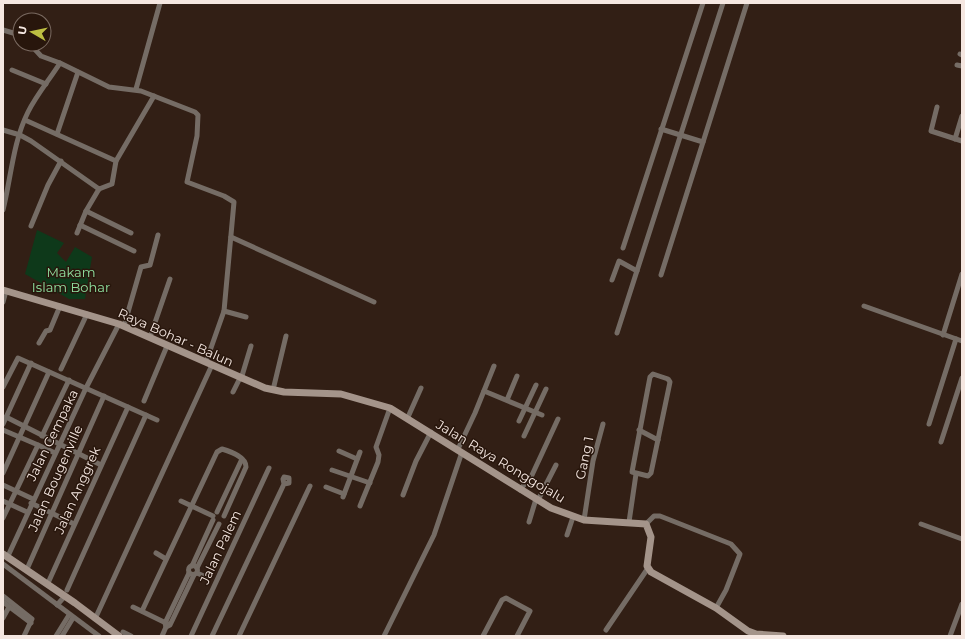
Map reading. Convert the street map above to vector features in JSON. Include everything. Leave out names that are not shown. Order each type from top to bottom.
[{"type":"street","points":[[136,89],[160,3]]},
{"type":"street","points":[[623,248],[703,3]]},
{"type":"street","points":[[617,333],[724,3]]},
{"type":"street","points":[[661,275],[747,3]]},
{"type":"street","points":[[37,52],[41,56],[60,63],[115,89],[136,89],[197,114],[199,120],[197,136],[187,181],[233,200],[224,311],[209,364],[95,619]]},
{"type":"street","points":[[3,210],[20,135],[25,120],[60,63]]},
{"type":"street","points":[[12,70],[46,84]]},
{"type":"street","points":[[57,134],[78,72]]},
{"type":"street","points":[[77,233],[86,211],[99,189],[112,184],[116,161],[154,96]]},
{"type":"street","points":[[937,107],[931,131],[962,141]]},
{"type":"street","points":[[955,138],[962,116]]},
{"type":"street","points":[[25,120],[116,161]]},
{"type":"street","points":[[661,129],[703,142]]},
{"type":"street","points":[[3,130],[20,135],[61,161],[99,189]]},
{"type":"street","points":[[32,226],[48,185],[61,161]]},
{"type":"street","points":[[86,211],[131,233]]},
{"type":"street","points":[[80,225],[134,251]]},
{"type":"street","name":"Jalan Cempaka","points":[[5,555],[87,386],[122,325],[141,267],[150,265],[158,235]]},
{"type":"street","points":[[231,238],[374,302]]},
{"type":"street","points":[[612,280],[619,261],[638,268]]},
{"type":"street","points":[[943,334],[962,274]]},
{"type":"street","points":[[150,337],[170,279]]},
{"type":"street","points":[[3,302],[5,291]]},
{"type":"street","name":"Raya Bohar - Balun","points":[[5,291],[122,325],[240,378],[273,390],[341,394]]},
{"type":"street","points":[[39,343],[46,331],[50,330],[60,306]]},
{"type":"street","points":[[864,306],[962,341]]},
{"type":"street","points":[[224,311],[246,317]]},
{"type":"street","points":[[60,369],[87,314]]},
{"type":"street","points":[[273,390],[286,336]]},
{"type":"street","points":[[929,424],[956,339]]},
{"type":"street","points":[[144,401],[167,346]]},
{"type":"street","points":[[233,392],[240,378],[251,346]]},
{"type":"street","points":[[3,387],[16,359],[31,363],[49,372],[87,386],[104,396],[157,420]]},
{"type":"street","points":[[3,424],[31,363]]},
{"type":"street","points":[[384,636],[434,535],[460,451],[494,366]]},
{"type":"street","points":[[3,473],[49,372]]},
{"type":"street","points":[[653,374],[668,379],[670,382],[658,440],[650,475],[636,474],[632,472],[650,375],[653,374]]},
{"type":"street","points":[[507,400],[517,376]]},
{"type":"street","points":[[941,442],[962,378]]},
{"type":"street","points":[[42,436],[69,380]]},
{"type":"street","points":[[520,421],[536,385]]},
{"type":"street","points":[[408,417],[421,388]]},
{"type":"street","points":[[524,436],[546,389]]},
{"type":"street","points":[[484,391],[542,415]]},
{"type":"street","name":"Jalan Raya Ronggojalu","points":[[341,394],[390,408],[408,417],[520,490],[573,517],[584,520],[646,524]]},
{"type":"street","name":"Jalan Bougenville","points":[[27,569],[104,396]]},
{"type":"street","name":"Jalan Anggrek","points":[[48,583],[128,407]]},
{"type":"street","points":[[360,506],[378,462],[379,455],[376,447],[390,408]]},
{"type":"street","points":[[58,604],[65,594],[146,415]]},
{"type":"street","points":[[6,417],[101,465]]},
{"type":"street","points":[[520,490],[536,468],[558,419]]},
{"type":"street","name":"Gang 1","points":[[584,520],[593,461],[603,424]]},
{"type":"street","points":[[3,430],[55,453]]},
{"type":"street","points":[[639,430],[658,440]]},
{"type":"street","points":[[402,495],[431,432]]},
{"type":"street","points":[[3,518],[38,445]]},
{"type":"street","points":[[142,611],[218,452],[226,450],[242,459],[246,463],[246,467],[222,522],[219,524],[194,571],[162,636]]},
{"type":"street","points":[[339,451],[357,459]]},
{"type":"street","points":[[326,487],[344,495],[360,452]]},
{"type":"street","points":[[194,571],[214,516],[242,459]]},
{"type":"street","points":[[528,522],[537,500],[556,465]]},
{"type":"street","name":"Jalan Palem","points":[[191,636],[269,468]]},
{"type":"street","points":[[332,470],[370,483]]},
{"type":"street","points":[[629,522],[636,474]]},
{"type":"street","points":[[212,636],[284,484]]},
{"type":"street","points":[[3,485],[74,524]]},
{"type":"street","points":[[239,636],[310,486]]},
{"type":"street","points":[[3,501],[27,512]]},
{"type":"street","points":[[181,501],[214,516],[224,516]]},
{"type":"street","points":[[214,516],[219,524]]},
{"type":"street","points":[[606,630],[648,568],[651,537],[646,524],[654,516],[660,516],[731,544],[740,554],[726,590],[716,608]]},
{"type":"street","points":[[567,535],[573,517]]},
{"type":"street","points":[[921,524],[962,539]]},
{"type":"street","points":[[156,553],[166,559]]},
{"type":"street","points":[[5,555],[65,594],[95,619],[121,634],[131,636]]},
{"type":"street","points":[[3,564],[99,636]]},
{"type":"street","points":[[648,568],[653,574],[716,608],[748,631],[756,635],[783,636]]},
{"type":"street","points":[[194,571],[206,577]]},
{"type":"street","points":[[3,596],[30,617],[31,623],[24,636]]},
{"type":"street","points":[[483,636],[502,600],[506,598],[530,611],[517,636]]},
{"type":"street","points":[[3,602],[31,623]]},
{"type":"street","points":[[950,636],[962,604]]},
{"type":"street","points":[[3,618],[9,607]]},
{"type":"street","points":[[133,607],[167,625]]},
{"type":"street","points":[[56,636],[71,616]]},
{"type":"street","points":[[62,636],[71,616]]},
{"type":"green space","name":"Makam Islam Bohar","points":[[37,230],[64,243],[57,253],[66,262],[75,247],[92,257],[85,299],[69,299],[25,274]]}]
